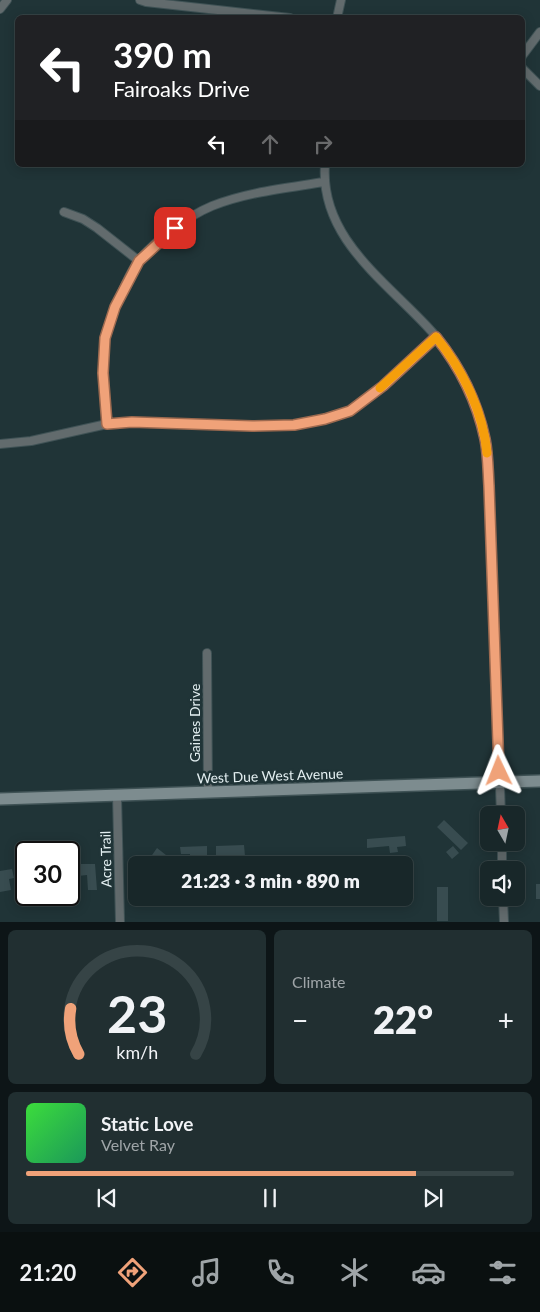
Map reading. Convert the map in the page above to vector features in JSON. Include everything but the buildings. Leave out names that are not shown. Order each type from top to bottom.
[{"type":"main road","name":"West Due West Avenue","points":[[0,799],[540,781]]},
{"type":"street","points":[[0,9],[7,0]]},
{"type":"street","points":[[140,0],[263,15]]},
{"type":"street","points":[[338,15],[341,0]]},
{"type":"street","points":[[525,52],[540,32]]},
{"type":"street","points":[[525,71],[540,86]]},
{"type":"street","points":[[326,167],[324,182],[333,213],[355,254],[436,337],[460,370],[476,408],[486,440],[501,806]]},
{"type":"street","points":[[107,424],[103,373],[105,338],[115,307],[139,261],[170,231],[192,216],[213,206],[264,192],[324,182]]},
{"type":"street","points":[[64,212],[83,219],[98,228],[139,261]]},
{"type":"street","points":[[0,444],[31,442],[107,424],[132,422],[252,426],[294,425],[325,419],[350,411],[376,391],[436,337]]},
{"type":"street","name":"Gaines Drive","points":[[207,653],[208,793]]},
{"type":"street","name":"Acre Trail","points":[[117,796],[120,922]]},
{"type":"street","points":[[503,906],[504,922]]},
{"type":"slow traffic","points":[[380,388],[436,337],[460,370],[472,397],[486,440],[487,453]]},
{"type":"route","points":[[175,228],[139,261],[115,307],[105,338],[103,373],[107,424],[159,422],[252,426],[294,425],[325,419],[350,411],[383,386],[436,337],[460,370],[472,397],[486,440],[499,771]]}]
